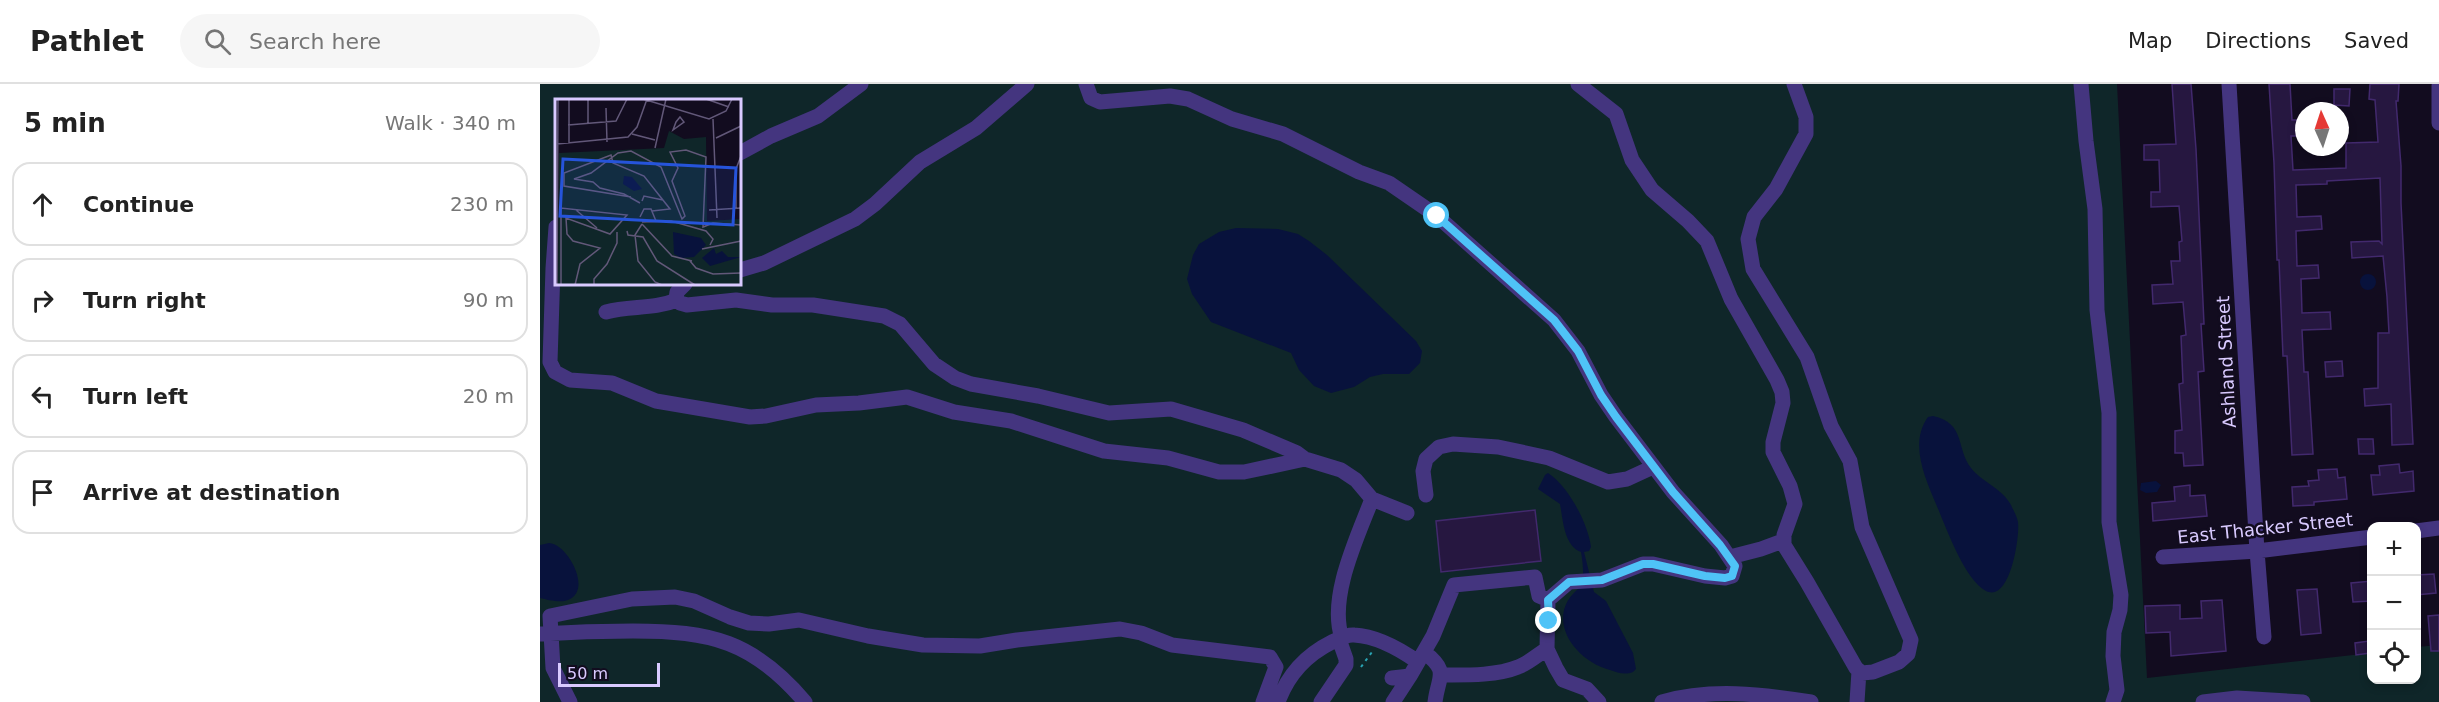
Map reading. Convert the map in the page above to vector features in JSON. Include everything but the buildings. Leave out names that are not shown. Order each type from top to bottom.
[{"type":"street","points":[[741,152],[781,131],[818,116],[861,84]]},
{"type":"street","points":[[741,270],[765,263],[860,215],[884,197],[920,162],[976,128],[1027,84]]},
{"type":"street","points":[[1086,84],[1091,98],[1100,102],[1170,96],[1188,99],[1232,118],[1283,134],[1398,188],[1455,231],[1554,320],[1578,351],[1608,406],[1653,467],[1730,557],[1735,566],[1734,573],[1729,577],[1705,576],[1648,564],[1630,568],[1602,580],[1569,582],[1548,600],[1547,649],[1563,680],[1587,689],[1599,702]]},
{"type":"street","points":[[1578,84],[1616,114],[1632,160],[1652,190],[1698,230],[1707,241],[1731,299],[1780,386],[1782,410],[1773,442],[1773,452],[1790,486],[1795,504],[1783,541],[1859,671],[1857,702]]},
{"type":"street","points":[[1794,84],[1806,117],[1806,134],[1776,189],[1754,217],[1749,245],[1753,269],[1810,362],[1831,426],[1850,461],[1862,527],[1909,635],[1910,648],[1903,659],[1879,670],[1867,673],[1859,671]]},
{"type":"street","points":[[2081,84],[2095,209],[2097,310],[2109,413],[2108,515],[2121,595],[2120,610],[2114,632],[2113,656],[2117,690],[2114,702]]},
{"type":"street","name":"Ashland Street","points":[[2229,84],[2264,637]]},
{"type":"street","points":[[2439,86],[2439,123]]},
{"type":"street","points":[[555,241],[550,362],[555,372],[565,379],[612,383],[656,400],[750,417],[766,416],[816,405],[865,402],[897,397],[913,398],[954,412],[1011,421],[1104,451],[1168,458],[1226,473],[1252,471],[1305,459]]},
{"type":"street","points":[[677,300],[677,292],[684,285]]},
{"type":"street","points":[[606,312],[624,308],[650,308],[677,300],[687,305],[741,300],[772,305],[835,308],[884,316],[900,324],[934,364],[955,378],[970,384],[1038,396],[1109,414],[1138,413],[1160,408],[1175,410],[1244,430],[1297,453],[1305,459],[1341,470],[1356,480],[1372,500],[1407,513]]},
{"type":"street","points":[[1426,495],[1423,471],[1426,459],[1439,447],[1453,444],[1497,447],[1549,458],[1608,482],[1627,480],[1653,467]]},
{"type":"street","points":[[1321,702],[1346,665],[1337,623],[1343,580],[1349,557],[1372,500]]},
{"type":"street","points":[[2421,530],[2439,528]]},
{"type":"street","name":"East Thacker Street","points":[[2163,558],[2257,551],[2367,538]]},
{"type":"street","points":[[1730,557],[1783,541]]},
{"type":"street","points":[[1393,702],[1417,664],[1454,585],[1535,577],[1539,596],[1548,600]]},
{"type":"street","points":[[570,702],[553,668],[544,633],[552,615],[632,599],[659,597],[685,598],[748,623],[769,624],[799,620],[868,636],[946,647],[980,646],[1120,629],[1141,633],[1172,645],[1270,657],[1276,668],[1263,702]]},
{"type":"street","points":[[544,633],[667,632],[697,634],[719,639],[743,649],[767,664],[786,680],[805,702]]},
{"type":"street","points":[[1278,702],[1285,684],[1295,669],[1315,652],[1350,635],[1366,637],[1393,648],[1417,664]]},
{"type":"street","points":[[1442,675],[1514,669],[1547,649]]},
{"type":"street","points":[[1392,678],[1417,664],[1436,663],[1442,675],[1435,702]]},
{"type":"street","points":[[1662,702],[1694,694],[1713,693],[1811,702]]},
{"type":"street","points":[[2203,702],[2237,698],[2303,702]]},
{"type":"green space","points":[[540,84],[2117,84],[2147,678],[2367,653],[2367,684],[2421,684],[2421,647],[2439,645],[2439,702],[540,702]]},
{"type":"shaded area","points":[[1236,228],[1278,229],[1298,234],[1309,241],[1327,255],[1416,341],[1422,351],[1420,363],[1409,374],[1383,374],[1370,377],[1354,387],[1331,393],[1314,386],[1299,370],[1291,353],[1211,322],[1192,294],[1187,279],[1193,255],[1199,244],[1219,232]]},
{"type":"shaded area","points":[[2368,274],[2376,282],[2368,290],[2360,282]]},
{"type":"shaded area","points":[[1933,416],[1951,424],[1959,438],[1966,461],[1981,478],[2003,494],[2017,518],[2017,541],[2012,567],[2001,587],[1994,592],[1986,591],[1970,576],[1950,538],[1927,483],[1919,449],[1922,427],[1928,417]]},
{"type":"shaded area","points":[[1548,473],[1570,496],[1586,527],[1591,547],[1589,551],[1584,552],[1594,592],[1606,601],[1633,653],[1636,669],[1633,672],[1619,673],[1596,665],[1584,657],[1567,635],[1563,622],[1564,610],[1570,597],[1582,586],[1581,552],[1575,549],[1568,538],[1563,525],[1560,504],[1538,489]]},
{"type":"shaded area","points":[[2156,481],[2161,485],[2157,492],[2146,493],[2140,490],[2141,483]]},
{"type":"shaded area","points":[[549,543],[564,551],[575,568],[578,578],[575,595],[565,601],[540,598],[540,545]]},
{"type":"route","points":[[1437,216],[1554,320],[1578,351],[1601,395],[1616,417],[1673,492],[1734,562],[1735,570],[1732,576],[1725,578],[1648,564],[1630,568],[1602,580],[1569,582],[1548,600],[1549,621]]}]
